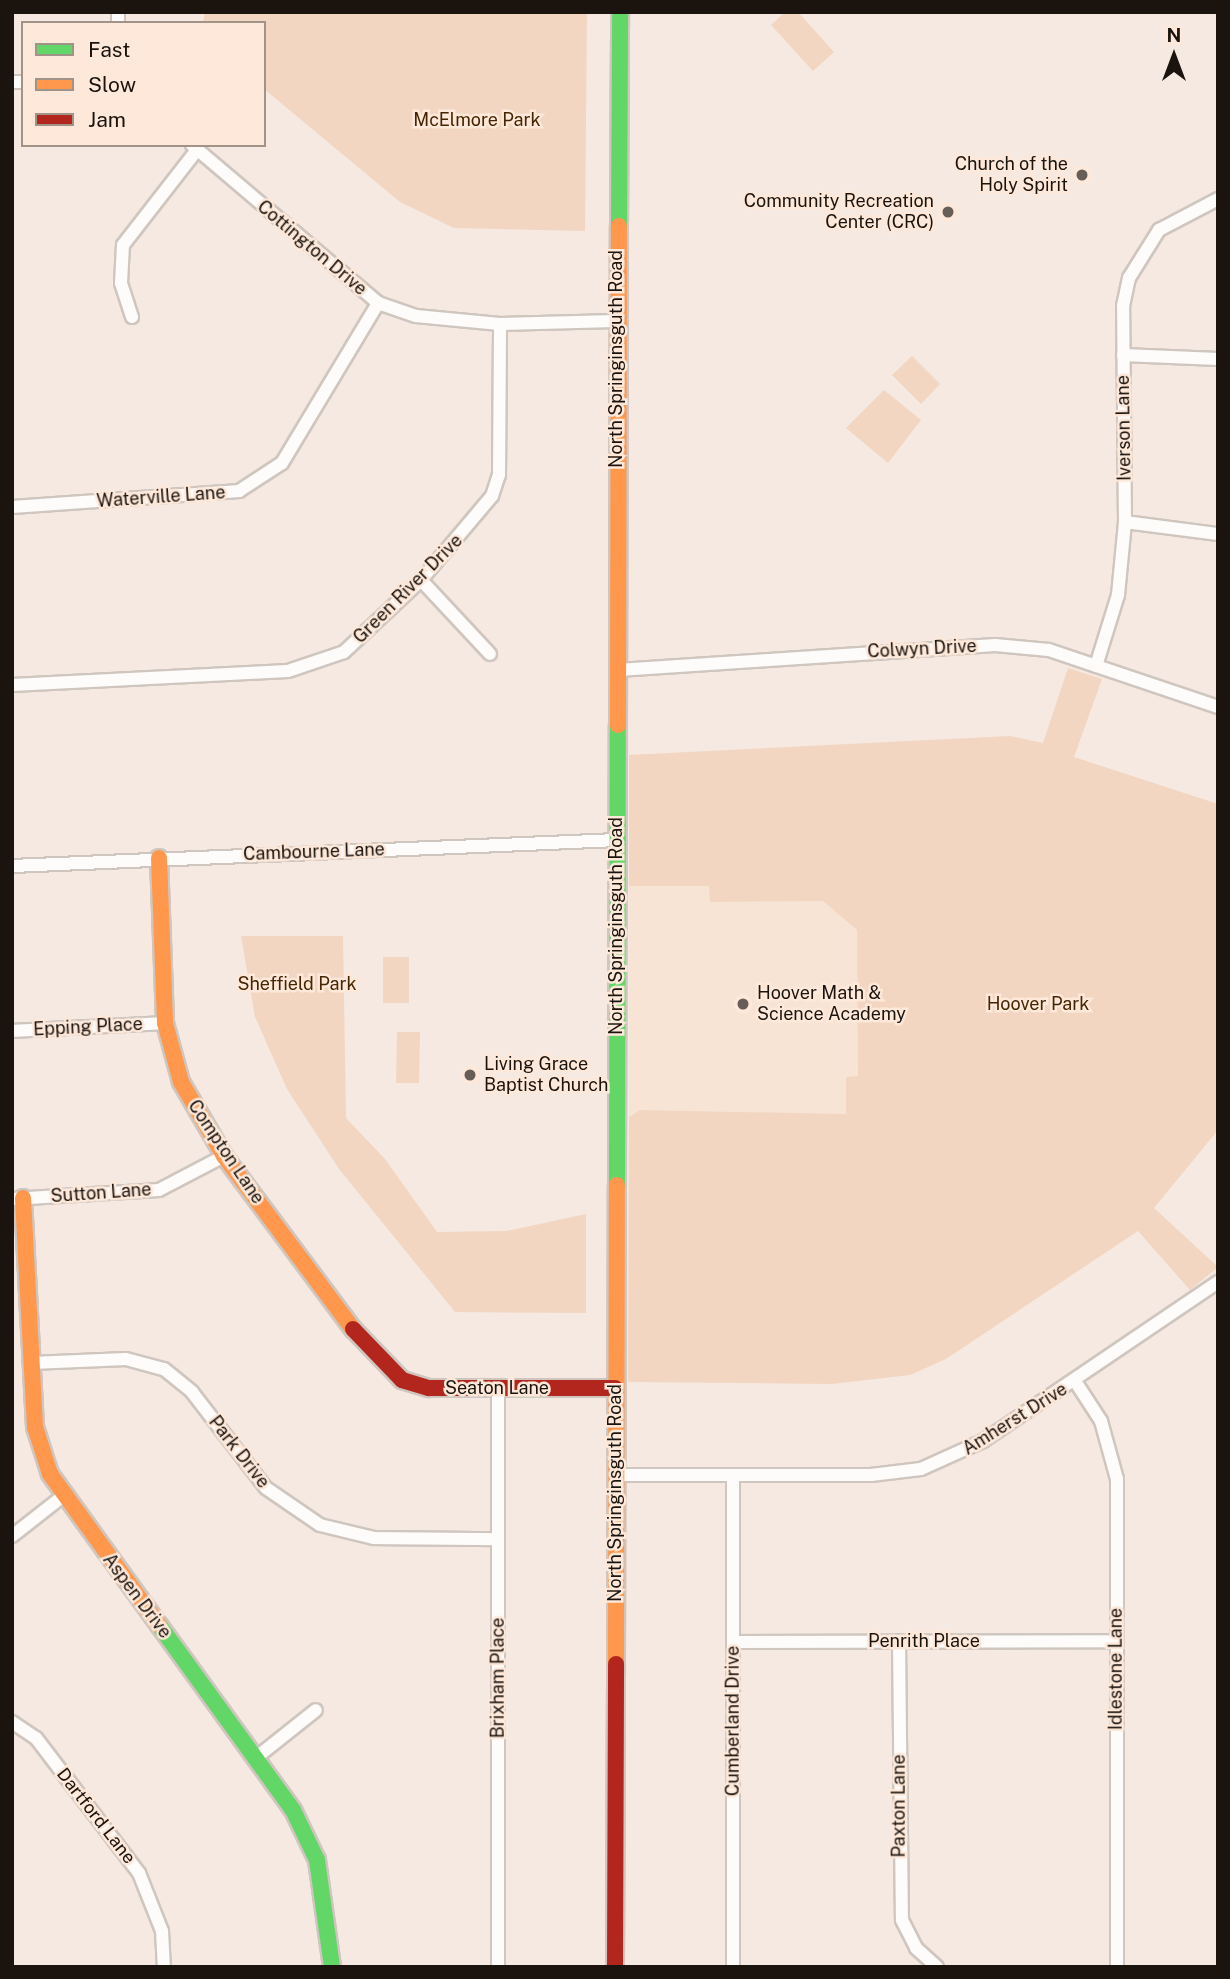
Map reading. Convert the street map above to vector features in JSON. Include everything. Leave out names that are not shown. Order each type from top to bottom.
[{"type":"street","name":"North Springinsguth Road","points":[[615,1967],[618,670],[615,321],[620,12]]},
{"type":"street","name":"Cottington Drive","points":[[195,148],[378,303],[416,316],[500,324],[615,321]]},
{"type":"street","points":[[132,317],[121,283],[123,245],[195,148]]},
{"type":"street","name":"Iverson Lane","points":[[1096,666],[1118,595],[1125,522],[1123,306],[1137,261],[1159,230],[1186,211],[1218,199]]},
{"type":"street","name":"Waterville Lane","points":[[12,507],[239,491],[282,463],[378,303]]},
{"type":"street","name":"Green River Drive","points":[[12,685],[312,667],[351,647],[421,580],[478,517],[499,475],[500,324]]},
{"type":"street","points":[[1123,355],[1218,359]]},
{"type":"street","points":[[1125,522],[1218,534]]},
{"type":"street","points":[[421,580],[490,654]]},
{"type":"street","name":"Colwyn Drive","points":[[618,670],[995,645],[1049,650],[1218,707]]},
{"type":"street","name":"Cambourne Lane","points":[[12,866],[616,840]]},
{"type":"street","name":"Compton Lane","points":[[159,858],[164,1023],[181,1082],[224,1156],[385,1368]]},
{"type":"street","name":"Epping Place","points":[[12,1031],[164,1023]]},
{"type":"street","name":"Sutton Lane","points":[[18,1198],[159,1190],[224,1156]]},
{"type":"street","name":"Aspen Drive","points":[[18,1198],[38,1442],[63,1496],[257,1757],[317,1860],[332,1967]]},
{"type":"street","name":"Amherst Drive","points":[[615,1475],[733,1475],[921,1469],[962,1453],[1215,1289]]},
{"type":"street","name":"Park Drive","points":[[31,1363],[126,1359],[164,1369],[192,1392],[266,1488],[320,1525],[374,1538],[498,1539]]},
{"type":"street","name":"Seaton Lane","points":[[385,1368],[429,1388],[615,1388]]},
{"type":"street","name":"Idlestone Lane","points":[[1075,1381],[1101,1420],[1114,1458],[1117,1967]]},
{"type":"street","name":"Brixham Place","points":[[498,1389],[498,1967]]},
{"type":"street","name":"Cumberland Drive","points":[[733,1475],[733,1967]]},
{"type":"street","points":[[12,1536],[63,1496]]},
{"type":"street","name":"Penrith Place","points":[[733,1642],[1116,1641]]},
{"type":"street","name":"Paxton Lane","points":[[899,1642],[900,1899],[907,1932],[933,1964]]},
{"type":"street","points":[[257,1757],[316,1710]]},
{"type":"street","name":"Dartford Lane","points":[[12,1722],[36,1738],[139,1873],[162,1931],[164,1967]]},
{"type":"shaded area","name":"Hoover Math & Science Academy","points":[[629,886],[710,886],[710,902],[823,901],[857,930],[858,1077],[846,1077],[846,1114],[640,1110],[629,1117]]},
{"type":"green space","name":"McElmore Park","points":[[205,12],[587,12],[585,231],[454,228],[400,202],[266,91],[266,21],[203,21]]},
{"type":"green space","points":[[785,12],[798,12],[834,52],[813,71],[771,25]]},
{"type":"green space","points":[[912,356],[940,384],[921,404],[892,375]]},
{"type":"green space","points":[[884,390],[921,420],[888,463],[846,428]]},
{"type":"green space","name":"Hoover Park","points":[[1068,668],[1102,679],[1074,757],[1218,804],[1218,1130],[1154,1208],[1218,1267],[1190,1290],[1138,1231],[946,1359],[910,1375],[832,1384],[628,1382],[629,1117],[640,1110],[846,1114],[846,1077],[858,1076],[857,930],[823,901],[710,902],[709,886],[629,886],[629,755],[1010,736],[1043,743]]},
{"type":"green space","name":"Sheffield Park","points":[[241,936],[343,936],[346,1118],[385,1159],[437,1232],[507,1231],[586,1214],[586,1313],[455,1312],[339,1169],[287,1089],[255,1017]]},
{"type":"green space","points":[[383,957],[409,957],[409,1003],[383,1003]]},
{"type":"green space","points":[[397,1032],[420,1032],[419,1083],[396,1083]]},
{"type":"traffic: fast","points":[[619,226],[620,12]]},
{"type":"traffic: fast","points":[[617,1185],[618,725]]},
{"type":"traffic: fast","points":[[159,1625],[293,1810],[317,1860],[332,1967]]},
{"type":"traffic: slow","points":[[618,725],[619,226]]},
{"type":"traffic: slow","points":[[159,858],[165,1023],[181,1082],[224,1156],[353,1329]]},
{"type":"traffic: slow","points":[[616,1664],[617,1185]]},
{"type":"traffic: slow","points":[[23,1198],[35,1427],[50,1474],[159,1625]]},
{"type":"traffic: jam","points":[[353,1329],[402,1380],[429,1388],[615,1388]]},
{"type":"traffic: jam","points":[[615,1967],[616,1664]]},
{"type":"place","name":"Church of the Holy Spirit","points":[[1082,175]]},
{"type":"place","name":"Community Recreation Center (CRC)","points":[[948,212]]},
{"type":"place","name":"Hoover Math & Science Academy","points":[[743,1004]]},
{"type":"place","name":"Living Grace Baptist Church","points":[[470,1075]]}]
